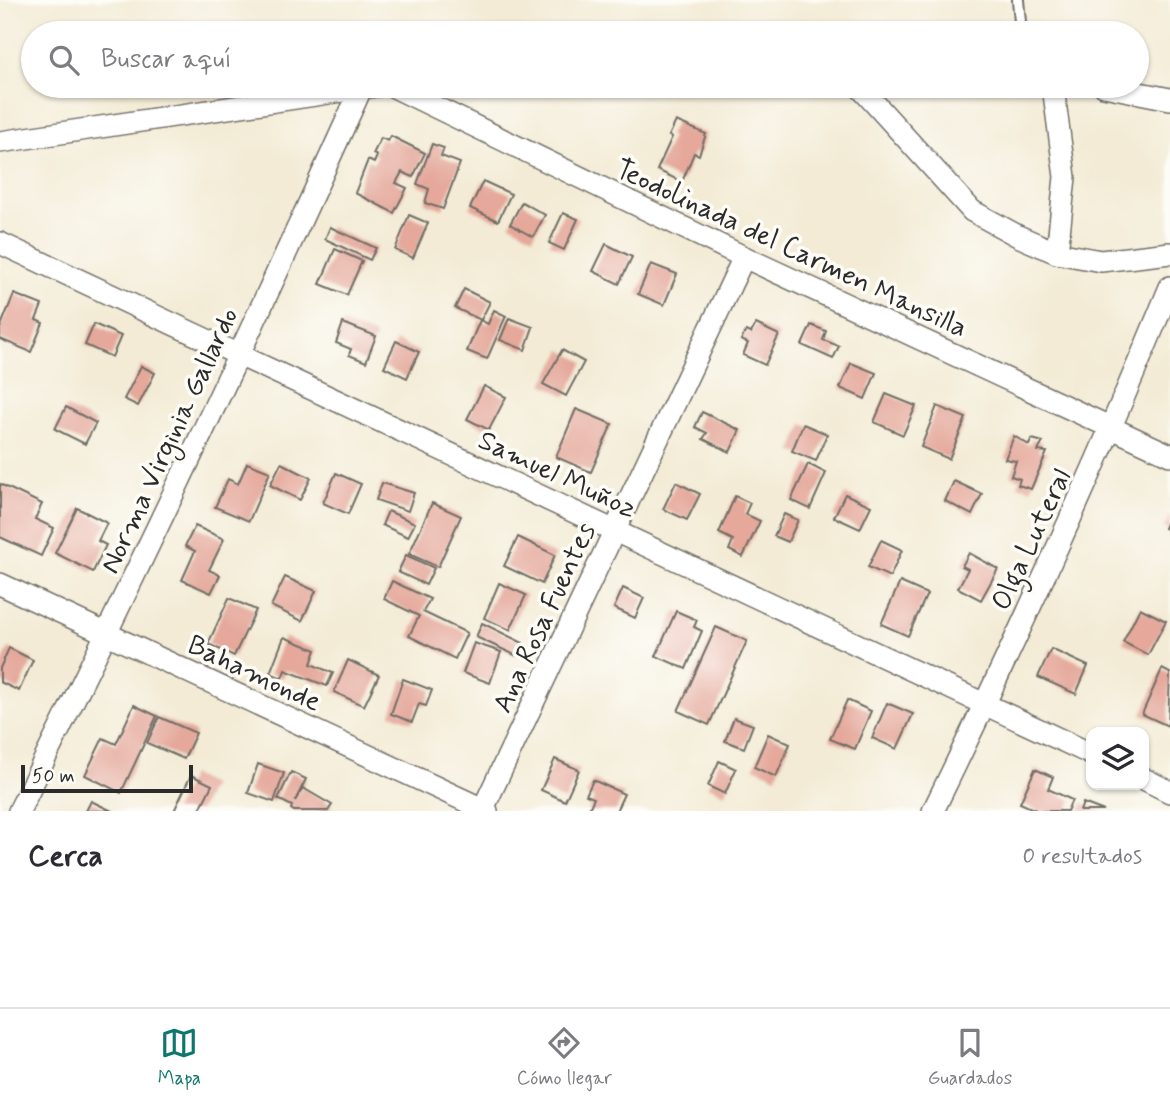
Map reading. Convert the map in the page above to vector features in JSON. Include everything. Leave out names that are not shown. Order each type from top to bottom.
[{"type":"street","points":[[1149,95],[1170,99]]},
{"type":"street","points":[[0,142],[294,98]]},
{"type":"street","name":"Norma Virginia Gallardo","points":[[19,811],[107,634],[363,98]]},
{"type":"street","name":"Teodolinada del Carmen Mansilla","points":[[417,98],[744,257],[1170,455]]},
{"type":"street","points":[[870,98],[972,211],[1018,236],[1057,253],[1101,261],[1170,253]]},
{"type":"street","points":[[1055,98],[1065,177],[1057,253]]},
{"type":"street","name":"Samuel Muñoz","points":[[0,243],[986,702],[1086,752]]},
{"type":"street","name":"Ana Rosa Fuentes","points":[[484,810],[744,257]]},
{"type":"street","name":"Olga Luteral","points":[[933,811],[1112,428],[1170,287]]},
{"type":"street","name":"Bahamonde","points":[[0,584],[484,810]]},
{"type":"street","points":[[1149,782],[1170,792]]},
{"type":"lane","points":[[1017,0],[1020,21]]},
{"type":"building","points":[[676,121],[706,134],[699,155],[694,153],[682,182],[657,170]]},
{"type":"building","points":[[391,136],[425,153],[413,177],[402,172],[396,183],[407,188],[394,213],[355,193],[368,160],[374,163],[377,156],[373,154],[381,138],[388,141]]},
{"type":"building","points":[[432,144],[444,148],[441,156],[460,163],[443,209],[425,203],[429,189],[417,184]]},
{"type":"building","points":[[483,181],[511,194],[498,221],[470,208]]},
{"type":"building","points":[[522,202],[545,215],[533,237],[510,224]]},
{"type":"building","points":[[563,213],[578,219],[564,250],[549,243]]},
{"type":"building","points":[[409,215],[428,223],[413,258],[395,250]]},
{"type":"building","points":[[330,227],[376,248],[370,260],[325,239]]},
{"type":"building","points":[[606,244],[632,257],[619,284],[593,271]]},
{"type":"building","points":[[335,249],[362,261],[347,295],[320,284]]},
{"type":"building","points":[[651,264],[677,274],[664,305],[638,294]]},
{"type":"building","points":[[464,289],[490,302],[481,320],[455,308]]},
{"type":"building","points":[[14,294],[42,305],[36,320],[43,323],[31,352],[0,339],[0,328]]},
{"type":"building","points":[[494,310],[506,316],[487,359],[467,351],[480,320],[488,324]]},
{"type":"building","points":[[509,318],[533,327],[525,350],[500,340]]},
{"type":"building","points":[[343,323],[376,336],[366,362],[349,355],[351,349],[336,343]]},
{"type":"building","points":[[94,324],[121,336],[112,357],[85,345]]},
{"type":"building","points":[[756,324],[779,335],[765,365],[743,355],[748,343],[741,340],[746,331],[751,333]]},
{"type":"building","points":[[811,325],[826,331],[823,340],[839,346],[833,359],[802,345]]},
{"type":"building","points":[[396,341],[419,352],[407,378],[384,367]]},
{"type":"building","points":[[562,350],[584,362],[566,396],[543,384]]},
{"type":"building","points":[[851,363],[876,373],[865,399],[840,388]]},
{"type":"building","points":[[141,366],[155,373],[138,406],[124,399]]},
{"type":"building","points":[[484,386],[506,397],[489,430],[467,419]]},
{"type":"building","points":[[886,394],[916,406],[903,435],[874,422]]},
{"type":"building","points":[[937,406],[966,418],[949,459],[921,447]]},
{"type":"building","points":[[66,407],[96,423],[85,444],[55,429]]},
{"type":"building","points":[[576,409],[612,424],[591,472],[556,457]]},
{"type":"building","points":[[702,412],[740,430],[730,452],[703,439],[707,433],[695,427]]},
{"type":"building","points":[[803,424],[827,434],[816,461],[792,451]]},
{"type":"building","points":[[1014,436],[1029,445],[1032,439],[1043,442],[1038,451],[1047,452],[1031,489],[1018,485],[1020,479],[1011,476],[1016,461],[1005,459]]},
{"type":"building","points":[[247,463],[270,472],[249,521],[215,507],[228,479],[238,484]]},
{"type":"building","points":[[281,463],[311,478],[300,500],[270,485]]},
{"type":"building","points":[[808,464],[826,473],[810,509],[791,500]]},
{"type":"building","points":[[336,473],[361,484],[348,514],[323,503]]},
{"type":"building","points":[[954,481],[982,494],[972,515],[945,501]]},
{"type":"building","points":[[676,482],[700,494],[687,520],[663,509]]},
{"type":"building","points":[[382,483],[414,493],[408,511],[376,500]]},
{"type":"building","points":[[0,484],[42,504],[35,519],[54,528],[41,556],[0,537]]},
{"type":"building","points":[[845,494],[871,506],[860,529],[834,517]]},
{"type":"building","points":[[735,496],[750,503],[745,514],[760,521],[743,557],[729,550],[733,540],[719,533]]},
{"type":"building","points":[[432,503],[461,516],[438,567],[409,554]]},
{"type":"building","points":[[77,508],[107,523],[98,541],[106,545],[93,572],[55,553]]},
{"type":"building","points":[[388,511],[415,523],[408,537],[382,525]]},
{"type":"building","points":[[784,514],[798,520],[788,542],[774,536]]},
{"type":"building","points":[[1170,515],[1170,531],[1164,528]]},
{"type":"building","points":[[195,526],[224,539],[209,570],[220,575],[211,593],[182,580],[195,551],[185,546]]},
{"type":"building","points":[[518,537],[555,555],[542,584],[504,566]]},
{"type":"building","points":[[881,540],[902,550],[890,577],[868,567]]},
{"type":"building","points":[[969,553],[998,569],[981,600],[958,588],[968,569],[962,566]]},
{"type":"building","points":[[406,555],[434,568],[426,585],[398,572]]},
{"type":"building","points":[[285,577],[316,591],[302,621],[271,606]]},
{"type":"building","points":[[392,581],[430,599],[423,612],[467,633],[455,659],[409,636],[419,616],[384,599]]},
{"type":"building","points":[[900,582],[927,594],[908,636],[881,624]]},
{"type":"building","points":[[499,583],[526,595],[510,630],[484,618]]},
{"type":"building","points":[[623,588],[644,598],[635,618],[614,608]]},
{"type":"building","points":[[229,598],[256,610],[234,656],[208,644]]},
{"type":"building","points":[[1140,608],[1166,621],[1148,655],[1123,642]]},
{"type":"building","points":[[676,611],[697,620],[694,627],[702,631],[686,669],[656,656]]},
{"type":"building","points":[[482,623],[523,643],[517,656],[476,637]]},
{"type":"building","points":[[716,627],[747,641],[709,725],[678,711]]},
{"type":"building","points":[[284,637],[316,650],[311,664],[333,673],[327,686],[285,670],[282,678],[270,673]]},
{"type":"building","points":[[474,643],[501,652],[490,683],[463,673]]},
{"type":"building","points":[[9,648],[33,660],[19,691],[0,682],[0,668]]},
{"type":"building","points":[[1051,649],[1088,666],[1076,694],[1038,677]]},
{"type":"building","points":[[348,660],[379,675],[364,706],[334,692]]},
{"type":"building","points":[[1162,669],[1170,673],[1168,726],[1142,714]]},
{"type":"building","points":[[403,679],[432,690],[426,706],[419,704],[412,722],[391,714]]},
{"type":"building","points":[[847,700],[871,711],[855,749],[830,739]]},
{"type":"building","points":[[887,703],[913,714],[897,749],[872,738]]},
{"type":"building","points":[[134,705],[157,716],[121,793],[85,775],[103,738],[116,744]]},
{"type":"building","points":[[159,717],[196,733],[184,759],[147,743]]},
{"type":"building","points":[[734,718],[753,725],[744,748],[725,741]]},
{"type":"building","points":[[768,734],[790,744],[776,777],[754,767]]},
{"type":"building","points":[[555,759],[579,770],[565,801],[541,790]]},
{"type":"building","points":[[719,761],[736,769],[725,794],[708,786]]},
{"type":"building","points":[[258,764],[284,773],[274,802],[248,793]]},
{"type":"building","points":[[1035,769],[1053,777],[1048,789],[1072,800],[1067,811],[1038,811],[1020,803]]},
{"type":"building","points":[[291,772],[306,779],[295,801],[303,788],[332,805],[328,811],[294,811],[292,806],[278,799]]},
{"type":"building","points":[[191,775],[212,785],[199,811],[174,811]]},
{"type":"building","points":[[593,780],[624,794],[616,811],[588,811],[594,798],[586,795]]},
{"type":"building","points":[[91,801],[112,811],[86,811]]},
{"type":"building","points":[[1083,803],[1104,811],[1080,811]]}]
